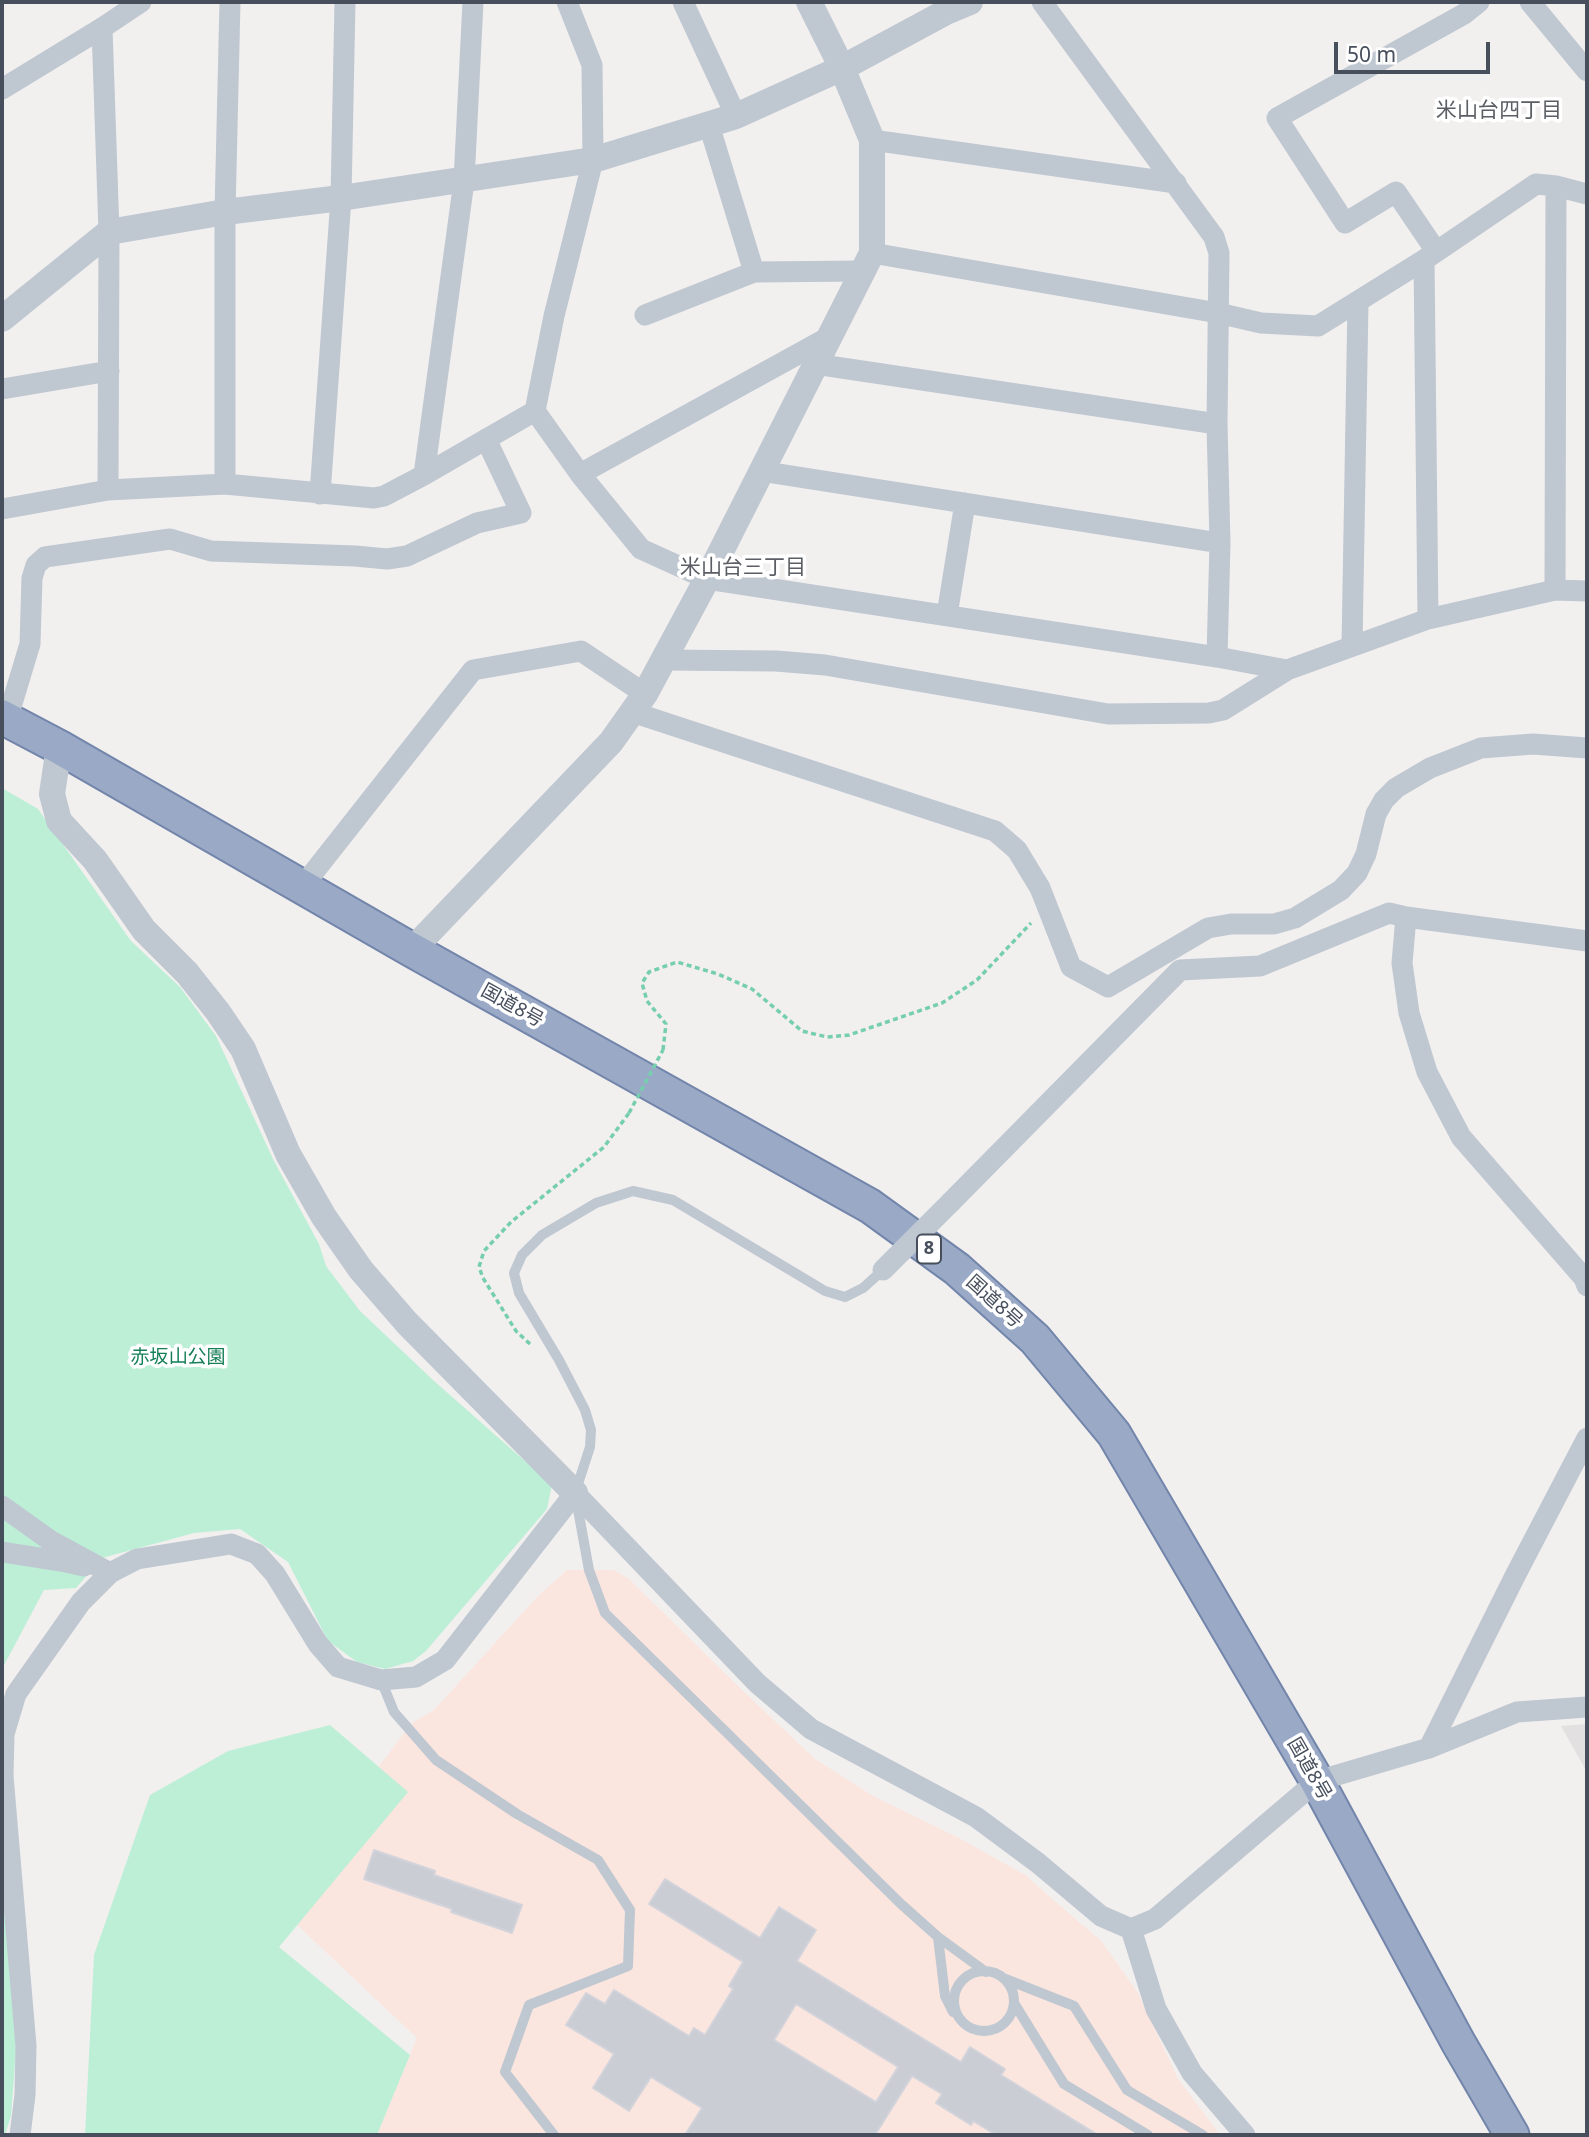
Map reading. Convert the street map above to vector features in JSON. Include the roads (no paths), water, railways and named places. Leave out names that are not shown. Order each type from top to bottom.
[{"type":"highway","name":"国道8号","points":[[4,718],[870,1206],[957,1269],[1035,1339],[1114,1434],[1317,1781],[1458,2042],[1512,2135]]},
{"type":"street","points":[[2,89],[141,2]]},
{"type":"street","points":[[225,484],[225,212],[230,2]]},
{"type":"street","points":[[320,494],[341,198],[345,2]]},
{"type":"street","points":[[424,475],[464,181],[473,2]]},
{"type":"street","points":[[567,2],[592,65],[593,160],[554,316],[535,411],[580,474],[641,549],[706,579],[1287,670]]},
{"type":"street","points":[[683,2],[736,116]]},
{"type":"street","points":[[412,950],[611,742],[638,703],[706,579],[868,262],[872,140],[842,68],[809,2]]},
{"type":"street","points":[[1042,2],[1176,183],[1214,237],[1219,253],[1217,424],[1220,543],[1217,657]]},
{"type":"street","points":[[1429,619],[1430,255],[1396,192],[1345,223],[1277,118],[1464,14],[1479,2]]},
{"type":"street","points":[[1530,2],[1587,71]]},
{"type":"street","points":[[2,319],[109,232],[225,212],[464,181],[593,160],[736,116],[842,68],[953,5]]},
{"type":"street","points":[[102,28],[109,232],[108,490]]},
{"type":"street","points":[[709,125],[754,272]]},
{"type":"street","points":[[872,140],[1176,183]]},
{"type":"street","points":[[645,315],[754,272],[868,262],[1218,313],[1261,323],[1318,326],[1536,184],[1587,194]]},
{"type":"street","points":[[1555,590],[1556,186]]},
{"type":"street","points":[[1352,646],[1358,302]]},
{"type":"street","points":[[580,474],[829,337]]},
{"type":"street","points":[[815,364],[1217,424]]},
{"type":"street","points":[[2,389],[109,371]]},
{"type":"street","points":[[2,509],[108,490],[225,484],[374,498],[384,496],[424,475],[535,411]]},
{"type":"street","points":[[4,718],[30,644],[32,578],[36,565],[45,557],[170,539],[211,551],[387,559],[407,556],[477,523],[521,513],[486,439]]},
{"type":"street","points":[[760,471],[1220,543]]},
{"type":"street","points":[[947,615],[965,503]]},
{"type":"street","points":[[663,660],[776,661],[825,665],[1108,714],[1216,712],[1287,670],[1429,619],[1555,590],[1587,591]]},
{"type":"street","points":[[302,887],[473,670],[581,651],[638,703],[995,831],[1017,850],[1040,888],[1071,967],[1108,988],[1208,928],[1231,924],[1274,924],[1295,918],[1341,890],[1357,873],[1366,854],[1376,814],[1384,800],[1396,788],[1430,768],[1481,748],[1532,744],[1587,748]]},
{"type":"street","points":[[59,747],[52,794],[59,821],[95,860],[144,930],[195,983],[243,1049],[288,1154],[324,1217],[361,1270],[407,1323],[757,1683],[811,1729],[976,1817],[1038,1863],[1101,1916],[1131,1929],[1155,1919],[1317,1781],[1429,1748],[1517,1712],[1587,1707]]},
{"type":"street","points":[[883,1270],[1180,970],[1260,966],[1389,913],[1587,941]]},
{"type":"street","points":[[1406,917],[1402,963],[1409,1013],[1427,1072],[1461,1137],[1584,1278],[1587,1286]]},
{"type":"street","points":[[1429,1748],[1587,1437]]},
{"type":"street","points":[[20,2135],[25,2095],[26,2046],[3,1776],[4,1734],[16,1694],[81,1602],[110,1573],[137,1559],[231,1544],[257,1554],[275,1574],[318,1644],[338,1667],[381,1680],[416,1677],[445,1660],[575,1493]]},
{"type":"street","points":[[2,1506],[51,1541],[110,1573]]},
{"type":"street","points":[[2,1552],[66,1562],[110,1573]]},
{"type":"street","points":[[1131,1929],[1156,2009],[1192,2073],[1245,2135]]},
{"type":"lane","points":[[883,1270],[863,1288],[845,1297],[825,1291],[673,1200],[634,1191],[596,1203],[542,1235],[522,1255],[514,1273],[519,1293],[564,1370],[585,1410],[591,1430],[590,1447],[575,1493],[589,1570],[605,1613],[901,1904],[938,1937],[986,1972]]},
{"type":"lane","points":[[381,1680],[394,1712],[436,1760],[517,1814],[598,1860],[630,1910],[628,1966],[529,2006],[505,2072],[554,2135]]},
{"type":"lane","points":[[938,1937],[945,1996],[950,2008],[965,2025],[982,2031],[992,2030],[1007,2021],[1014,2003]]},
{"type":"lane","points":[[959,2017],[955,2009],[956,1990],[968,1976],[986,1972],[1074,2006],[1127,2090],[1203,2135]]},
{"type":"lane","points":[[1003,1978],[1009,1985],[1014,2003],[1027,2027],[1064,2084],[1148,2135]]},
{"type":"lane","points":[[1000,2026],[1027,2027]]},
{"type":"district","name":"米山台四丁目","points":[[1499,111]]},
{"type":"district","name":"米山台三丁目","points":[[743,568]]},
{"type":"park label","name":"赤坂山公園","points":[[178,1358]]}]
